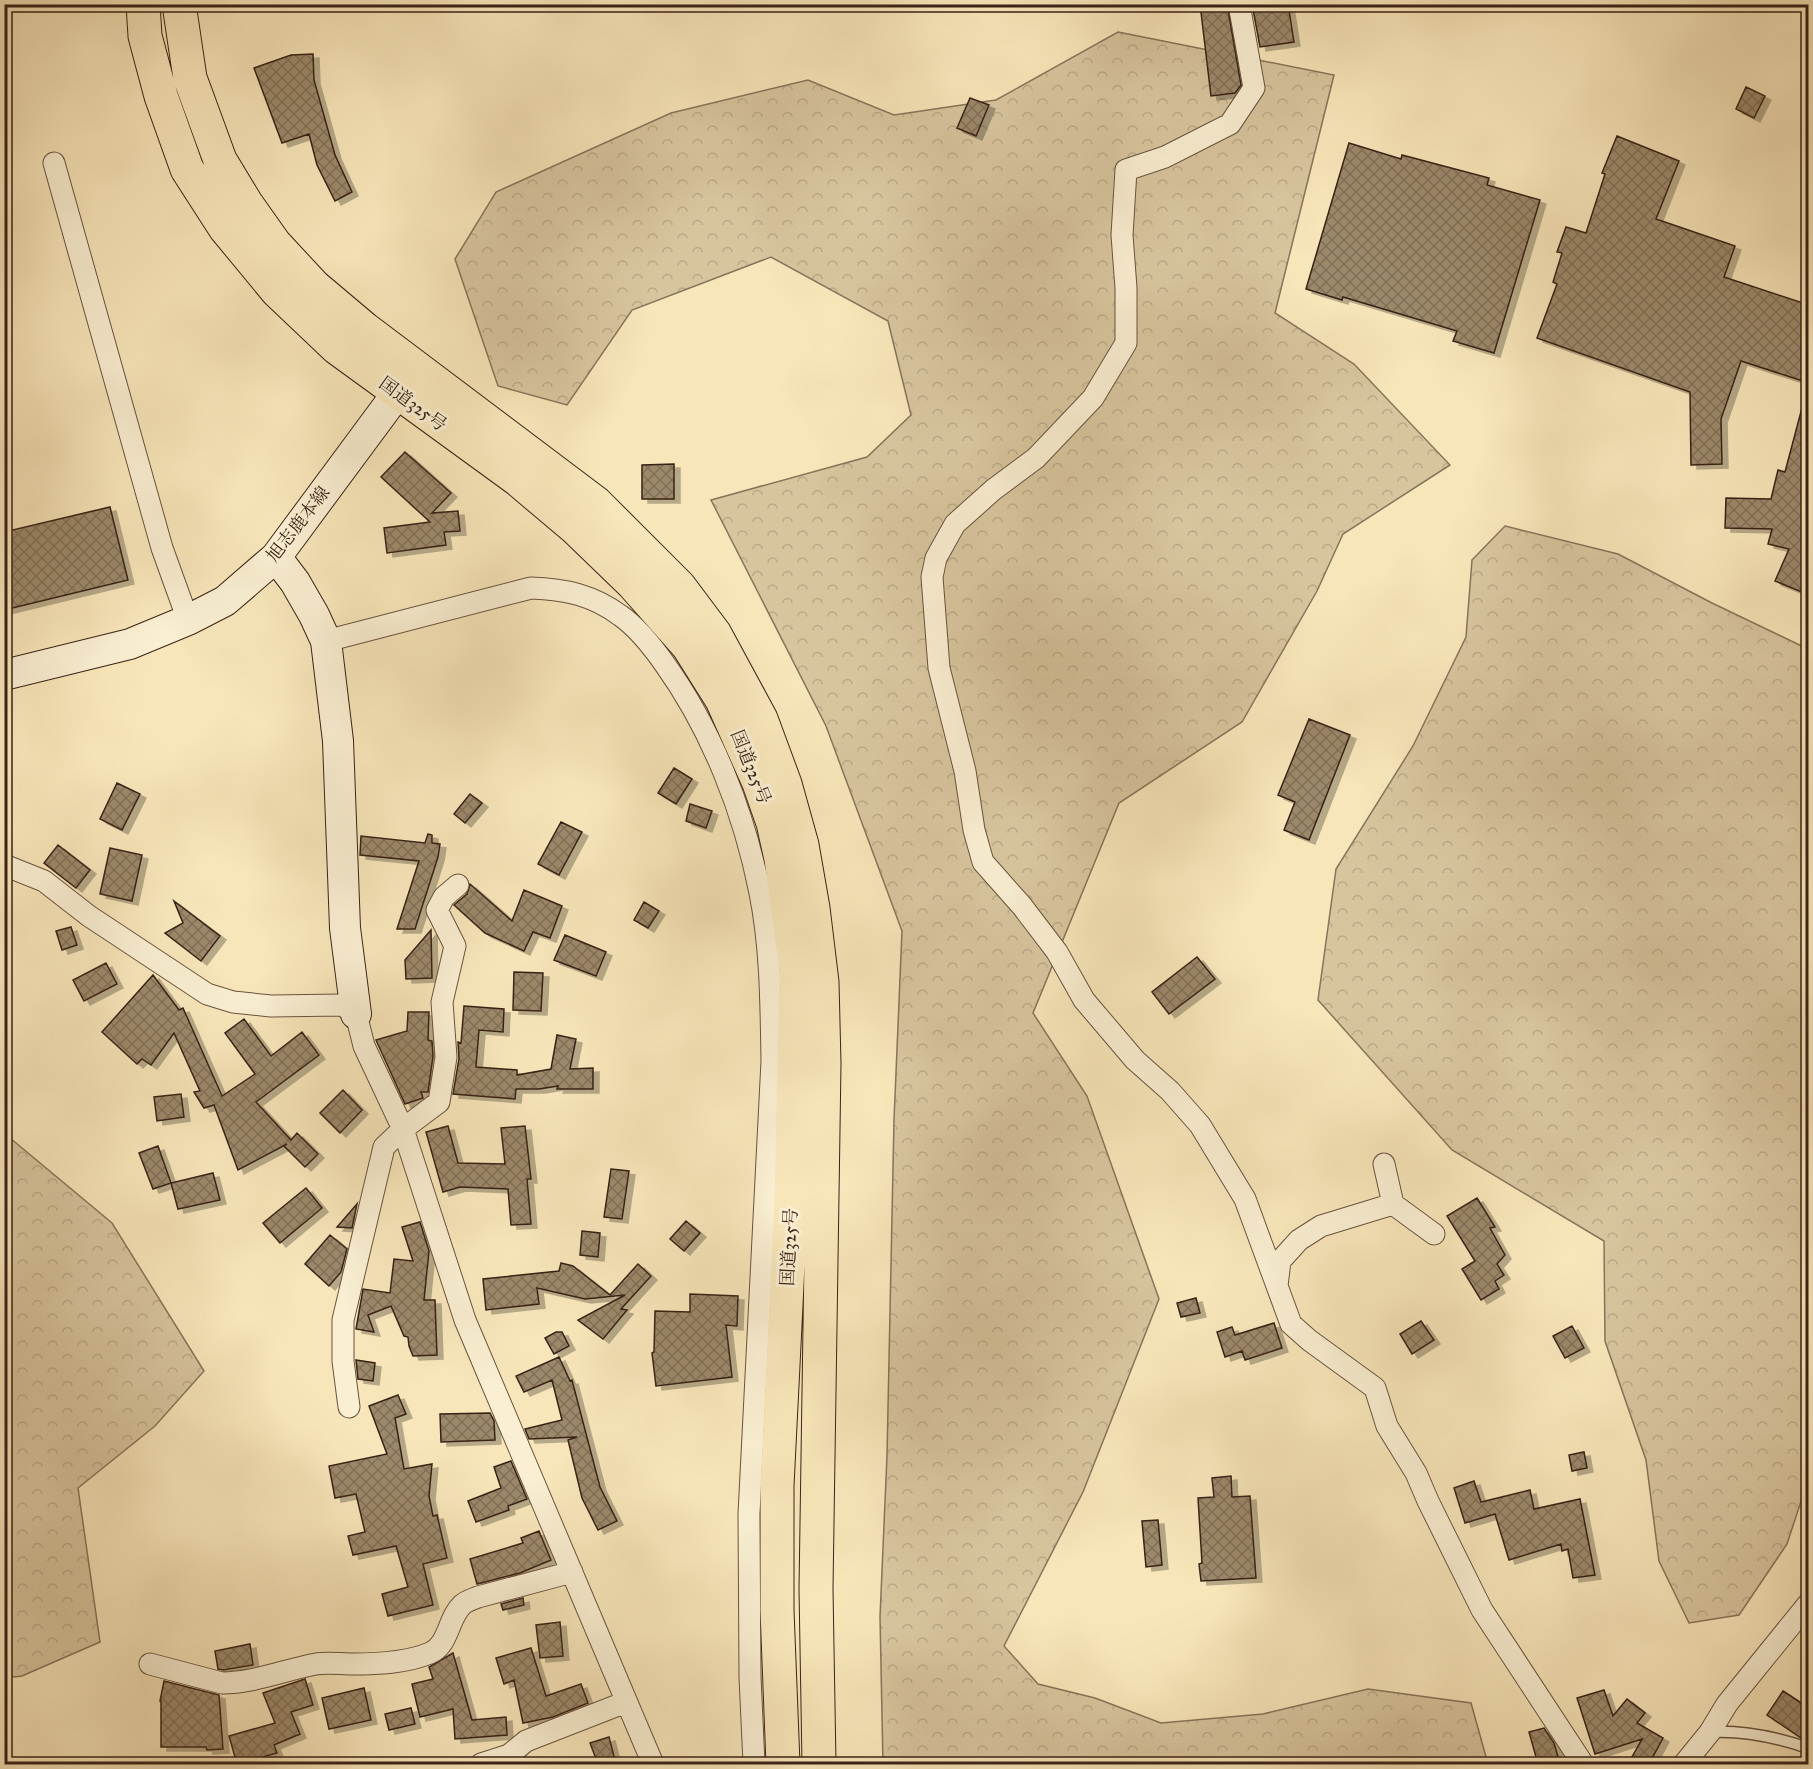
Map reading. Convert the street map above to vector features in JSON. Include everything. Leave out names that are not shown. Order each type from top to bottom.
[{"type":"highway","name":"国道325号","points":[[143,4],[146,36],[159,86],[188,169],[225,228],[277,291],[337,348],[407,380],[596,503],[679,586],[715,634],[761,719],[785,784],[802,844],[822,982],[824,1064],[816,1589],[819,1764]]},
{"type":"highway","name":"国道325号","points":[[179,4],[190,78],[220,160],[246,203],[275,244],[314,286],[365,329],[407,380],[575,528],[633,584],[688,646],[722,700],[759,783],[773,824],[781,859],[796,969],[791,1204],[777,1486],[777,1610],[783,1764]]},
{"type":"main road","name":"旭志鹿本線","points":[[4,675],[130,644],[188,620],[225,601],[276,557],[407,380]]},
{"type":"main road","points":[[276,557],[295,582],[326,641],[338,741],[345,928],[356,1014]]},
{"type":"street","points":[[1239,4],[1254,88],[1230,124],[1174,152],[1126,170],[1122,235],[1126,288],[1126,343],[1093,398],[1036,458],[993,489],[955,524],[936,558],[932,577],[939,668],[965,771],[974,830],[983,862],[1022,906],[1057,952],[1084,1000],[1135,1060],[1170,1091],[1200,1125],[1245,1199],[1291,1324],[1308,1340],[1375,1388],[1387,1426],[1416,1473],[1482,1610],[1583,1764]]},
{"type":"street","points":[[54,163],[162,548],[188,620]]},
{"type":"street","points":[[326,641],[531,588],[561,589],[593,599],[622,616],[648,641],[676,680],[706,733],[729,785],[747,839],[760,893],[768,950],[771,1007],[772,1061],[749,1514],[750,1677],[754,1764]]},
{"type":"street","points":[[4,865],[44,881],[89,916],[207,994],[233,1002],[271,1006],[342,1005],[356,1014],[364,1046],[403,1129],[465,1320],[653,1764]]},
{"type":"street","points":[[349,1407],[343,1361],[343,1320],[384,1147],[403,1129],[439,1102],[446,1057],[442,1002],[455,946],[437,910],[444,897],[458,885]]},
{"type":"street","points":[[1384,1164],[1393,1204],[1434,1234]]},
{"type":"street","points":[[1277,1290],[1280,1261],[1299,1240],[1322,1226],[1393,1204]]},
{"type":"street","points":[[150,1664],[222,1683],[230,1683],[272,1676],[318,1664],[399,1661],[432,1653],[443,1641],[455,1613],[464,1603],[478,1597],[572,1572]]},
{"type":"street","points":[[1684,1764],[1710,1732],[1727,1704],[1809,1604]]},
{"type":"street","points":[[481,1764],[509,1755],[526,1741],[626,1702]]},
{"type":"lane","points":[[1710,1732],[1731,1731],[1774,1737],[1809,1748]]},
{"type":"green space","points":[[1118,32],[1334,75],[1275,313],[1354,364],[1450,465],[1343,534],[1317,591],[1242,722],[1119,803],[1033,1013],[1087,1096],[1159,1299],[1083,1492],[1004,1646],[1038,1684],[1095,1698],[1161,1723],[1263,1714],[1368,1689],[1471,1703],[1488,1764],[883,1764],[880,1617],[887,1456],[894,1120],[902,931],[826,726],[711,500],[867,457],[911,415],[888,321],[771,257],[632,310],[567,405],[498,386],[455,259],[496,192],[671,113],[808,80],[894,115],[996,100]]},
{"type":"green space","points":[[1505,526],[1618,554],[1808,649],[1808,1480],[1787,1544],[1739,1615],[1689,1623],[1659,1561],[1646,1460],[1605,1341],[1604,1241],[1452,1150],[1318,1000],[1336,869],[1413,746],[1466,637],[1472,560]]},
{"type":"green space","points":[[4,1133],[112,1223],[204,1371],[155,1426],[78,1488],[100,1642],[22,1676],[5,1678]]},
{"type":"building","points":[[1200,4],[1227,4],[1241,85],[1235,93],[1211,96]]},
{"type":"building","points":[[1252,4],[1288,4],[1294,42],[1260,47]]},
{"type":"building","points":[[313,54],[314,80],[335,155],[352,192],[335,201],[317,165],[309,134],[282,143],[254,68],[291,55]]},
{"type":"building","points":[[1746,87],[1765,96],[1754,118],[1736,109]]},
{"type":"building","points":[[970,98],[989,105],[976,136],[957,128]]},
{"type":"building","points":[[1617,136],[1679,161],[1656,219],[1735,246],[1724,277],[1809,305],[1809,383],[1741,361],[1721,419],[1722,464],[1691,465],[1690,392],[1537,338],[1557,284],[1553,282],[1562,253],[1557,252],[1566,227],[1586,233],[1605,174],[1602,173]]},
{"type":"building","points":[[1349,143],[1401,159],[1402,155],[1489,178],[1487,185],[1540,200],[1494,353],[1453,341],[1457,331],[1343,297],[1342,300],[1306,289]]},
{"type":"building","points":[[1803,404],[1809,404],[1809,595],[1775,581],[1789,549],[1768,544],[1772,529],[1725,528],[1726,498],[1771,499],[1778,470],[1785,472]]},
{"type":"building","points":[[405,452],[451,493],[432,513],[458,511],[460,531],[444,532],[446,545],[387,553],[384,528],[430,522],[381,477]]},
{"type":"building","points":[[674,464],[674,499],[642,499],[642,465]]},
{"type":"building","points":[[110,507],[128,580],[4,610],[4,532]]},
{"type":"building","points":[[1309,719],[1350,735],[1309,840],[1284,830],[1295,802],[1278,795]]},
{"type":"building","points":[[674,768],[692,779],[676,804],[658,793]]},
{"type":"building","points":[[117,783],[140,794],[122,830],[100,819]]},
{"type":"building","points":[[470,794],[482,803],[465,823],[454,814]]},
{"type":"building","points":[[690,804],[712,811],[706,828],[686,821]]},
{"type":"building","points":[[561,822],[582,832],[559,875],[538,864]]},
{"type":"building","points":[[428,834],[432,835],[432,843],[440,844],[415,929],[397,929],[419,861],[360,855],[361,836],[425,843]]},
{"type":"building","points":[[58,845],[90,870],[76,888],[44,863]]},
{"type":"building","points":[[110,848],[142,855],[132,901],[100,894]]},
{"type":"building","points":[[470,884],[512,921],[524,890],[562,906],[550,938],[533,932],[524,951],[485,933],[454,905],[467,894]]},
{"type":"building","points":[[174,901],[220,936],[201,961],[165,933],[183,923]]},
{"type":"building","points":[[644,902],[659,911],[648,928],[634,920]]},
{"type":"building","points":[[71,927],[77,945],[62,950],[56,931]]},
{"type":"building","points":[[431,930],[432,978],[406,979],[405,960]]},
{"type":"building","points":[[565,935],[606,952],[596,976],[554,960]]},
{"type":"building","points":[[1197,957],[1215,979],[1169,1014],[1152,992]]},
{"type":"building","points":[[106,963],[117,984],[84,1001],[73,980]]},
{"type":"building","points":[[514,972],[543,973],[541,1011],[513,1010]]},
{"type":"building","points":[[153,975],[179,1010],[183,1008],[222,1096],[255,1074],[225,1033],[244,1019],[271,1056],[302,1032],[319,1055],[256,1102],[291,1140],[297,1133],[318,1154],[305,1167],[284,1146],[287,1144],[238,1170],[214,1105],[204,1108],[194,1092],[200,1091],[174,1033],[151,1065],[142,1059],[137,1064],[102,1032]]},
{"type":"building","points":[[464,1006],[504,1009],[503,1032],[479,1030],[476,1067],[517,1070],[517,1075],[551,1069],[557,1035],[576,1039],[570,1069],[593,1068],[593,1089],[557,1089],[558,1086],[516,1089],[515,1099],[453,1094]]},
{"type":"building","points":[[408,1012],[429,1012],[428,1040],[432,1041],[433,1056],[428,1092],[421,1092],[423,1098],[405,1104],[376,1040],[407,1031]]},
{"type":"building","points":[[343,1090],[362,1110],[340,1133],[320,1113]]},
{"type":"building","points":[[181,1094],[184,1117],[157,1121],[154,1097]]},
{"type":"building","points":[[448,1126],[458,1163],[505,1164],[501,1128],[525,1126],[531,1179],[527,1179],[531,1224],[511,1225],[508,1189],[460,1187],[443,1192],[426,1132]]},
{"type":"building","points":[[158,1146],[171,1183],[153,1189],[139,1153]]},
{"type":"building","points":[[611,1169],[629,1171],[622,1219],[604,1217]]},
{"type":"building","points":[[213,1173],[220,1200],[178,1209],[171,1183]]},
{"type":"building","points":[[306,1188],[322,1208],[280,1243],[263,1223]]},
{"type":"building","points":[[1477,1198],[1495,1227],[1490,1228],[1505,1255],[1497,1264],[1504,1275],[1495,1281],[1499,1289],[1481,1300],[1462,1269],[1475,1261],[1447,1216]]},
{"type":"building","points":[[357,1204],[352,1228],[337,1227]]},
{"type":"building","points":[[686,1221],[700,1233],[684,1251],[670,1239]]},
{"type":"building","points":[[420,1222],[429,1251],[424,1300],[435,1300],[437,1355],[413,1356],[408,1337],[404,1336],[391,1306],[368,1315],[374,1332],[356,1329],[363,1289],[390,1293],[394,1259],[413,1261],[402,1227]]},
{"type":"building","points":[[582,1231],[600,1233],[598,1257],[580,1255]]},
{"type":"building","points":[[330,1235],[347,1249],[341,1272],[329,1286],[305,1264]]},
{"type":"building","points":[[561,1263],[573,1266],[610,1295],[638,1264],[651,1276],[621,1309],[627,1310],[603,1339],[578,1320],[625,1295],[585,1299],[537,1288],[539,1304],[486,1310],[483,1279],[559,1271]]},
{"type":"building","points":[[690,1294],[738,1296],[737,1326],[726,1325],[732,1377],[656,1386],[652,1353],[654,1352],[655,1311],[690,1312]]},
{"type":"building","points":[[1196,1298],[1200,1313],[1181,1317],[1177,1303]]},
{"type":"building","points":[[1421,1321],[1434,1340],[1412,1354],[1400,1334]]},
{"type":"building","points":[[1274,1323],[1282,1348],[1245,1360],[1242,1351],[1225,1357],[1217,1332],[1232,1327],[1235,1335]]},
{"type":"building","points":[[1572,1326],[1584,1348],[1565,1358],[1553,1336]]},
{"type":"building","points":[[556,1332],[562,1332],[569,1346],[554,1354],[545,1338]]},
{"type":"building","points":[[559,1357],[570,1381],[572,1380],[600,1487],[617,1521],[598,1530],[582,1498],[568,1440],[577,1437],[529,1439],[525,1429],[562,1420],[552,1380],[524,1392],[516,1376]]},
{"type":"building","points":[[356,1360],[375,1363],[373,1381],[358,1379]]},
{"type":"building","points":[[398,1395],[406,1414],[395,1418],[404,1469],[432,1464],[429,1496],[433,1516],[437,1515],[447,1558],[423,1564],[433,1605],[388,1616],[382,1594],[408,1587],[396,1546],[353,1555],[348,1536],[365,1532],[356,1494],[335,1498],[329,1466],[387,1454],[369,1406]]},
{"type":"building","points":[[490,1413],[494,1421],[495,1440],[441,1442],[440,1414]]},
{"type":"building","points":[[1584,1452],[1587,1468],[1572,1471],[1569,1455]]},
{"type":"building","points":[[511,1461],[527,1499],[508,1506],[509,1510],[476,1522],[468,1501],[501,1488],[494,1467]]},
{"type":"building","points":[[1231,1476],[1232,1497],[1250,1496],[1256,1578],[1201,1581],[1198,1498],[1214,1497],[1212,1478]]},
{"type":"building","points":[[1474,1481],[1481,1502],[1530,1490],[1534,1509],[1580,1499],[1595,1575],[1573,1578],[1568,1549],[1562,1551],[1561,1544],[1509,1560],[1495,1514],[1465,1523],[1454,1488]]},
{"type":"building","points":[[1158,1520],[1162,1565],[1146,1567],[1142,1521]]},
{"type":"building","points":[[539,1531],[551,1560],[520,1573],[477,1584],[470,1559],[523,1543],[521,1538]]},
{"type":"building","points":[[523,1598],[524,1605],[503,1610],[501,1604]]},
{"type":"building","points":[[560,1622],[563,1656],[540,1658],[536,1625]]},
{"type":"building","points":[[250,1644],[253,1665],[218,1669],[215,1651]]},
{"type":"building","points":[[531,1648],[546,1696],[581,1684],[588,1703],[553,1717],[523,1723],[514,1680],[504,1684],[496,1658]]},
{"type":"building","points":[[453,1653],[472,1720],[506,1717],[507,1735],[455,1739],[453,1709],[420,1717],[412,1684],[433,1679],[429,1667]]},
{"type":"building","points":[[305,1679],[313,1705],[291,1712],[300,1734],[274,1745],[277,1753],[237,1764],[229,1736],[275,1723],[263,1693]]},
{"type":"building","points":[[164,1681],[219,1695],[223,1749],[161,1747],[160,1701]]},
{"type":"building","points":[[364,1688],[371,1720],[329,1729],[322,1698]]},
{"type":"building","points":[[1604,1690],[1613,1716],[1627,1699],[1645,1713],[1637,1723],[1663,1738],[1649,1764],[1628,1764],[1642,1739],[1595,1754],[1577,1698]]},
{"type":"building","points":[[1783,1691],[1809,1708],[1809,1726],[1801,1738],[1767,1715]]},
{"type":"building","points":[[411,1708],[415,1724],[389,1730],[385,1714]]},
{"type":"building","points":[[1544,1728],[1554,1743],[1560,1764],[1538,1764],[1529,1732]]},
{"type":"building","points":[[609,1737],[616,1764],[598,1764],[590,1743]]}]
